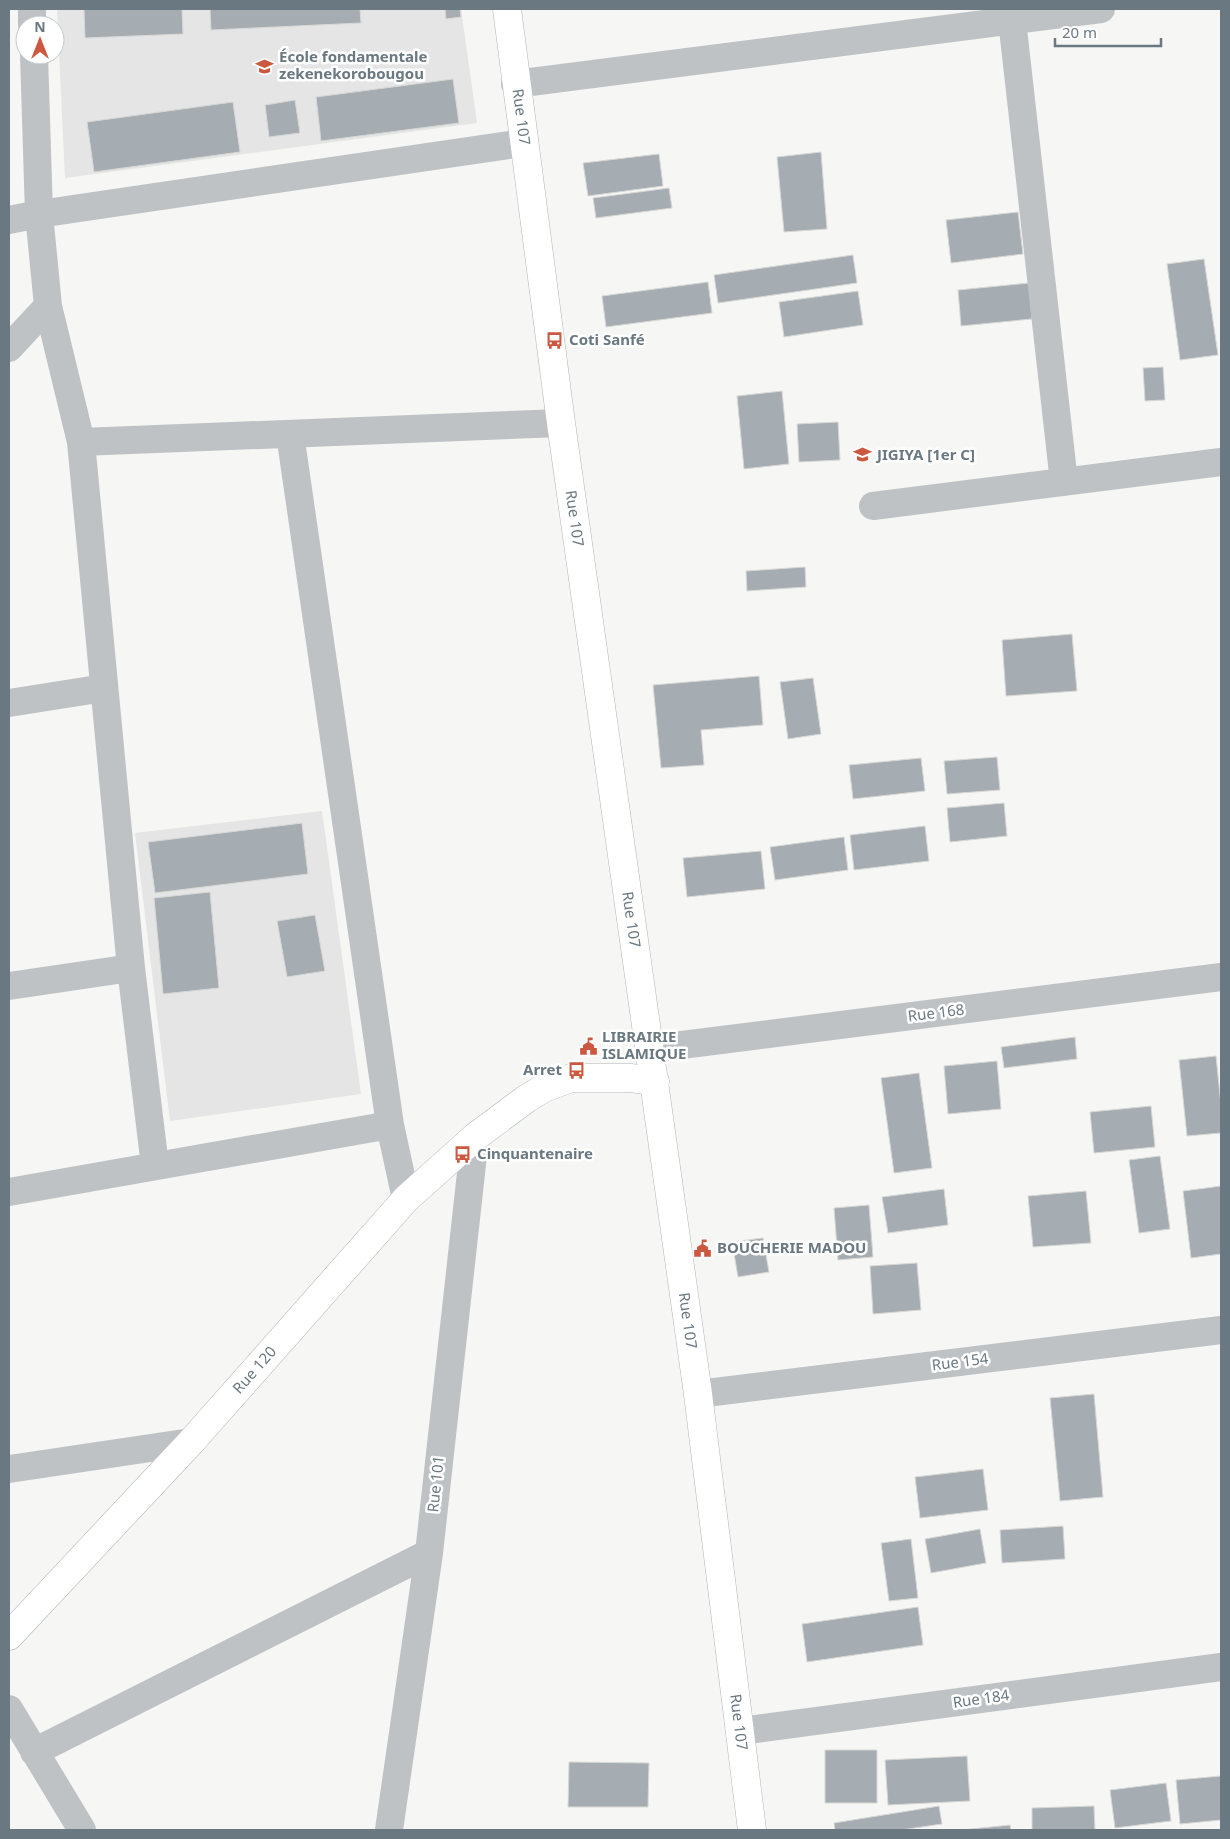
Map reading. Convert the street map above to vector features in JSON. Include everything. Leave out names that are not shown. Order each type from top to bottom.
[{"type":"main road","name":"Rue 107","points":[[506,9],[561,423],[698,1394],[752,1830]]},
{"type":"main road","name":"Rue 120","points":[[9,1636],[192,1442],[406,1200],[475,1137],[508,1111],[544,1088],[570,1078],[630,1078],[655,1081]]},
{"type":"street","points":[[515,84],[1101,9]]},
{"type":"street","points":[[1012,20],[1064,482]]},
{"type":"street","points":[[34,65],[39,214],[48,306],[81,442],[131,968],[155,1166]]},
{"type":"street","points":[[9,220],[523,142]]},
{"type":"street","points":[[9,348],[48,306]]},
{"type":"street","points":[[81,442],[561,423]]},
{"type":"street","points":[[290,434],[390,1125],[406,1200]]},
{"type":"street","points":[[873,506],[1221,462]]},
{"type":"street","points":[[9,703],[104,688]]},
{"type":"street","points":[[9,986],[131,968]]},
{"type":"street","name":"Rue 168","points":[[650,1049],[1221,977]]},
{"type":"street","points":[[9,1192],[390,1125]]},
{"type":"street","name":"Rue 101","points":[[389,1830],[429,1553],[475,1137]]},
{"type":"street","name":"Rue 154","points":[[698,1394],[1221,1330]]},
{"type":"street","points":[[9,1469],[192,1442]]},
{"type":"street","points":[[34,1752],[429,1553]]},
{"type":"street","name":"Rue 184","points":[[740,1731],[1221,1667]]},
{"type":"street","points":[[9,1709],[82,1830]]},
{"type":"shaded area","name":"École fondamentale zekenekorobougou","points":[[57,9],[461,9],[477,123],[65,178],[60,65],[65,65],[65,15],[57,15]]},
{"type":"shaded area","points":[[322,811],[361,1094],[170,1121],[135,833]]},
{"type":"building","points":[[84,9],[182,9],[183,34],[85,38]]},
{"type":"building","points":[[210,9],[360,9],[361,23],[211,30]]},
{"type":"building","points":[[445,9],[460,9],[461,17],[446,19]]},
{"type":"building","points":[[453,79],[459,123],[321,141],[316,97]]},
{"type":"building","points":[[295,100],[300,133],[269,137],[265,105]]},
{"type":"building","points":[[233,102],[240,152],[94,172],[87,122]]},
{"type":"building","points":[[821,152],[827,229],[784,232],[777,157]]},
{"type":"building","points":[[659,154],[663,186],[588,196],[583,163]]},
{"type":"building","points":[[669,188],[672,208],[596,218],[593,198]]},
{"type":"building","points":[[1018,212],[1023,254],[951,263],[946,220]]},
{"type":"building","points":[[853,255],[857,283],[718,303],[714,275]]},
{"type":"building","points":[[1204,259],[1218,355],[1180,360],[1167,264]]},
{"type":"building","points":[[708,282],[712,313],[606,327],[602,296]]},
{"type":"building","points":[[1029,283],[1032,319],[961,326],[958,290]]},
{"type":"building","points":[[858,291],[863,325],[784,337],[779,302]]},
{"type":"building","points":[[1163,367],[1165,400],[1145,401],[1143,368]]},
{"type":"building","points":[[782,391],[789,464],[744,469],[737,396]]},
{"type":"building","points":[[838,422],[840,460],[799,462],[797,424]]},
{"type":"building","points":[[805,567],[806,587],[747,591],[746,571]]},
{"type":"building","points":[[1072,634],[1077,691],[1006,696],[1002,640]]},
{"type":"building","points":[[759,676],[763,725],[701,730],[704,765],[661,768],[653,685]]},
{"type":"building","points":[[813,678],[821,734],[788,739],[780,682]]},
{"type":"building","points":[[997,757],[1000,790],[947,794],[944,761]]},
{"type":"building","points":[[921,758],[925,791],[853,799],[849,765]]},
{"type":"building","points":[[1004,803],[1007,836],[950,842],[947,808]]},
{"type":"building","points":[[302,823],[308,874],[155,893],[148,842]]},
{"type":"building","points":[[925,826],[929,861],[854,870],[850,835]]},
{"type":"building","points":[[844,837],[848,870],[775,880],[770,847]]},
{"type":"building","points":[[761,851],[765,889],[687,897],[683,858]]},
{"type":"building","points":[[210,892],[219,988],[163,994],[154,898]]},
{"type":"building","points":[[315,915],[325,971],[287,977],[277,921]]},
{"type":"building","points":[[1075,1037],[1077,1059],[1004,1068],[1001,1047]]},
{"type":"building","points":[[1216,1056],[1221,1105],[1221,1133],[1187,1136],[1179,1060]]},
{"type":"building","points":[[997,1061],[1001,1109],[948,1114],[944,1066]]},
{"type":"building","points":[[919,1073],[932,1168],[894,1173],[881,1078]]},
{"type":"building","points":[[1151,1106],[1155,1147],[1094,1153],[1090,1112]]},
{"type":"building","points":[[1160,1156],[1170,1229],[1139,1233],[1129,1160]]},
{"type":"building","points":[[1221,1186],[1221,1254],[1191,1258],[1183,1191]]},
{"type":"building","points":[[944,1189],[948,1225],[888,1233],[882,1197]]},
{"type":"building","points":[[1086,1191],[1091,1243],[1033,1247],[1028,1196]]},
{"type":"building","points":[[869,1205],[873,1257],[838,1260],[834,1208]]},
{"type":"building","points":[[763,1238],[769,1272],[738,1277],[732,1242]]},
{"type":"building","points":[[917,1263],[921,1310],[873,1314],[870,1266]]},
{"type":"building","points":[[1094,1394],[1103,1497],[1060,1501],[1050,1398]]},
{"type":"building","points":[[983,1469],[988,1510],[920,1518],[915,1477]]},
{"type":"building","points":[[1063,1526],[1065,1559],[1002,1563],[1000,1530]]},
{"type":"building","points":[[980,1529],[986,1563],[931,1573],[925,1539]]},
{"type":"building","points":[[911,1539],[918,1598],[889,1601],[881,1543]]},
{"type":"building","points":[[918,1607],[923,1645],[807,1662],[802,1624]]},
{"type":"building","points":[[825,1750],[877,1750],[877,1803],[825,1803]]},
{"type":"building","points":[[967,1756],[970,1801],[888,1805],[885,1760]]},
{"type":"building","points":[[569,1762],[649,1763],[648,1807],[568,1807]]},
{"type":"building","points":[[1221,1776],[1221,1820],[1180,1824],[1176,1780]]},
{"type":"building","points":[[1166,1783],[1171,1821],[1115,1828],[1110,1790]]},
{"type":"building","points":[[939,1806],[942,1824],[901,1830],[835,1830],[834,1823]]},
{"type":"building","points":[[1094,1806],[1095,1830],[1032,1830],[1032,1808]]},
{"type":"building","points":[[1010,1825],[1011,1830],[961,1830]]},
{"type":"place","name":"École fondamentale zekenekorobougou","points":[[265,66]]},
{"type":"place","name":"Coti Sanfé","points":[[555,340]]},
{"type":"place","name":"JIGIYA [1er C]","points":[[863,455]]},
{"type":"place","name":"LIBRAIRIE ISLAMIQUE","points":[[588,1046]]},
{"type":"place","name":"Arret","points":[[576,1070]]},
{"type":"place","name":"Cinquantenaire","points":[[463,1154]]},
{"type":"place","name":"BOUCHERIE MADOU","points":[[703,1248]]}]
